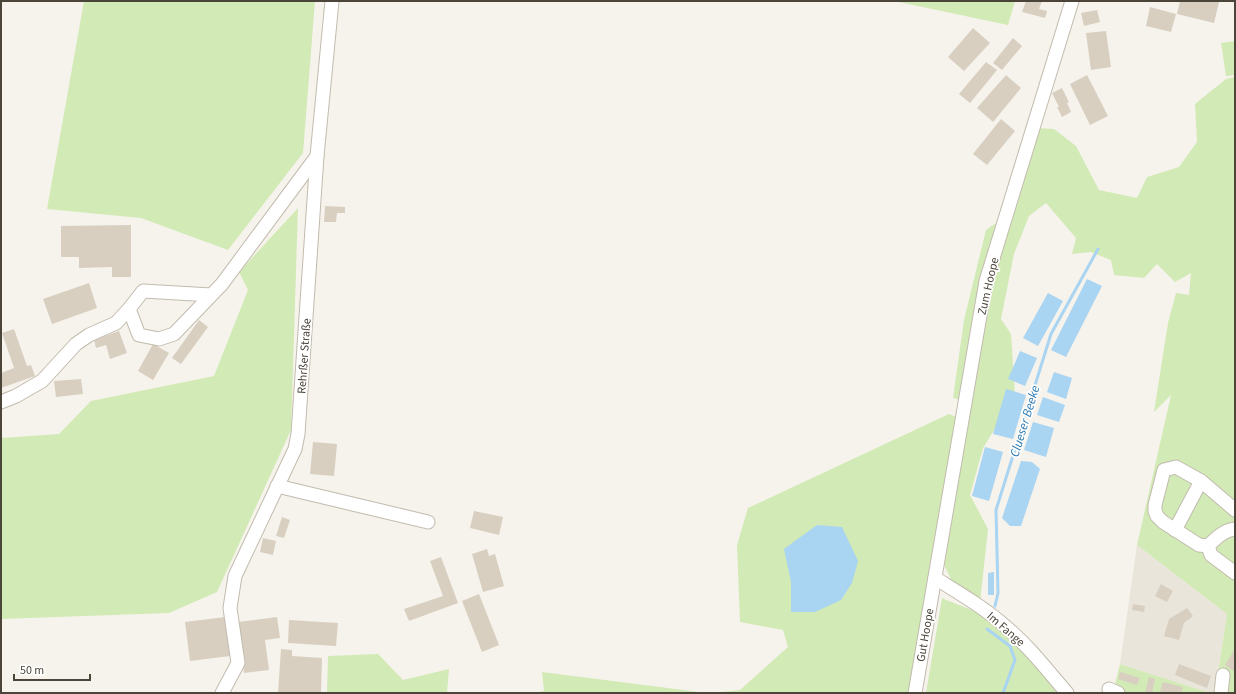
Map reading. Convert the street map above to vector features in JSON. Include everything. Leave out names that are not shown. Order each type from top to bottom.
[{"type":"street","name":"Rehrßer Straße","points":[[222,693],[238,663],[230,608],[235,576],[294,448],[298,434],[317,156],[332,1]]},
{"type":"street","name":"Zum Hoope","points":[[935,578],[986,282],[1044,89],[1067,22],[1072,1]]},
{"type":"street","points":[[129,309],[139,335],[158,339],[174,334],[222,284],[317,156]]},
{"type":"street","points":[[1,402],[16,396],[42,381],[76,344],[89,335],[116,323],[143,291],[211,295]]},
{"type":"street","points":[[1235,510],[1201,481],[1176,467],[1164,470],[1156,500],[1155,511],[1157,516],[1175,530],[1199,545],[1208,546],[1230,529],[1235,529]]},
{"type":"street","points":[[1175,530],[1201,481]]},
{"type":"street","points":[[277,486],[428,522]]},
{"type":"street","points":[[1208,546],[1211,555],[1235,573]]},
{"type":"street","name":"Gut Hoope","points":[[915,693],[935,578]]},
{"type":"street","name":"Im Fange","points":[[935,578],[1006,626],[1032,652],[1067,693]]},
{"type":"street","points":[[1221,693],[1223,675]]},
{"type":"shaded area","points":[[1137,545],[1227,614],[1215,693],[1210,693],[1120,664]]},
{"type":"green space","points":[[84,1],[315,1],[303,153],[228,250],[141,218],[47,209]]},
{"type":"green space","points":[[894,1],[1015,1],[1008,25]]},
{"type":"green space","points":[[1235,41],[1235,75],[1226,76],[1221,43]]},
{"type":"green space","points":[[1235,77],[1235,693],[1215,693],[1227,614],[1137,545],[1171,395],[1154,412],[1168,323],[1176,293],[1189,295],[1191,273],[1175,282],[1157,264],[1144,278],[1114,275],[1111,260],[1091,252],[1072,254],[1076,238],[1046,203],[1029,216],[1014,254],[1001,319],[1011,334],[1015,396],[983,448],[970,495],[988,529],[980,602],[952,581],[944,565],[990,282],[1037,128],[1054,129],[1076,146],[1099,190],[1137,198],[1147,177],[1179,167],[1197,142],[1195,104],[1226,79]]},
{"type":"green space","points":[[298,208],[291,430],[217,592],[169,613],[1,619],[1,438],[59,434],[91,401],[214,376],[248,290],[239,272]]},
{"type":"green space","points":[[996,223],[983,281],[961,400],[953,398],[964,320],[986,230]]},
{"type":"green space","points":[[949,414],[956,417],[911,693],[712,693],[740,690],[788,647],[783,630],[740,622],[737,545],[748,508]]},
{"type":"green space","points":[[942,598],[973,610],[994,623],[1023,651],[1057,693],[926,693]]},
{"type":"green space","points":[[378,654],[403,680],[449,669],[447,693],[327,693],[328,656]]},
{"type":"green space","points":[[1120,664],[1210,693],[1113,693]]},
{"type":"green space","points":[[542,672],[707,693],[534,693],[544,691]]},
{"type":"water","points":[[1087,279],[1102,286],[1066,357],[1051,350]]},
{"type":"water","points":[[1048,293],[1063,301],[1038,346],[1023,338]]},
{"type":"water","points":[[1020,351],[1037,358],[1025,386],[1008,379]]},
{"type":"water","points":[[1054,372],[1072,378],[1066,399],[1047,392]]},
{"type":"water","points":[[1006,389],[1026,395],[1013,439],[993,434]]},
{"type":"water","points":[[1043,397],[1065,405],[1059,422],[1037,415]]},
{"type":"water","points":[[1033,422],[1054,428],[1046,457],[1024,450]]},
{"type":"water","points":[[985,447],[1003,452],[989,501],[972,496]]},
{"type":"water","points":[[1021,461],[1032,462],[1040,469],[1021,526],[1010,526],[1002,518]]},
{"type":"water","points":[[817,525],[842,527],[858,561],[852,583],[841,600],[815,612],[791,612],[791,582],[784,549]]},
{"type":"water","points":[[994,572],[994,595],[988,595],[988,573]]},
{"type":"building","points":[[1026,1],[1042,1],[1039,9],[1047,11],[1045,18],[1022,12]]},
{"type":"building","points":[[1180,1],[1219,2],[1214,23],[1177,14]]},
{"type":"building","points":[[1150,7],[1176,14],[1171,32],[1146,26]]},
{"type":"building","points":[[1097,10],[1100,22],[1084,26],[1081,13]]},
{"type":"building","points":[[973,28],[990,43],[964,71],[948,57]]},
{"type":"building","points":[[1106,31],[1111,67],[1091,70],[1086,33]]},
{"type":"building","points":[[1013,38],[1022,46],[1002,70],[993,63]]},
{"type":"building","points":[[986,62],[997,70],[970,103],[959,94]]},
{"type":"building","points":[[1006,75],[1021,88],[993,122],[977,108]]},
{"type":"building","points":[[1087,75],[1108,116],[1090,125],[1070,84]]},
{"type":"building","points":[[1062,88],[1069,102],[1067,103],[1071,112],[1062,117],[1052,93]]},
{"type":"building","points":[[1001,119],[1015,131],[987,165],[973,154]]},
{"type":"building","points":[[325,206],[345,207],[345,213],[337,213],[336,222],[324,222]]},
{"type":"building","points":[[131,225],[131,277],[112,277],[112,267],[79,268],[79,257],[61,257],[61,226]]},
{"type":"building","points":[[89,283],[97,308],[52,324],[43,299]]},
{"type":"building","points":[[199,320],[208,327],[181,364],[172,358]]},
{"type":"building","points":[[14,329],[27,366],[31,365],[35,376],[1,388],[1,373],[14,368],[2,333]]},
{"type":"building","points":[[119,331],[127,353],[110,359],[106,345],[96,348],[94,340]]},
{"type":"building","points":[[153,344],[169,353],[153,380],[138,371]]},
{"type":"building","points":[[81,379],[83,394],[56,397],[54,381]]},
{"type":"building","points":[[313,442],[337,444],[334,476],[310,474]]},
{"type":"building","points":[[474,511],[503,517],[499,535],[470,528]]},
{"type":"building","points":[[282,517],[290,520],[284,538],[276,536]]},
{"type":"building","points":[[263,538],[276,541],[273,555],[260,552]]},
{"type":"building","points":[[487,549],[489,556],[495,554],[504,586],[483,592],[472,554]]},
{"type":"building","points":[[441,557],[458,603],[409,621],[404,609],[443,596],[430,561]]},
{"type":"building","points":[[1161,584],[1173,591],[1167,602],[1155,596]]},
{"type":"building","points":[[479,594],[499,645],[482,652],[462,601]]},
{"type":"building","points":[[1133,604],[1145,606],[1144,612],[1132,610]]},
{"type":"building","points":[[1187,608],[1193,616],[1184,623],[1179,640],[1164,636],[1169,619]]},
{"type":"building","points":[[225,617],[230,656],[190,661],[185,622]]},
{"type":"building","points":[[277,617],[280,638],[265,640],[269,670],[244,673],[238,622]]},
{"type":"building","points":[[289,620],[338,623],[336,646],[288,643]]},
{"type":"building","points":[[281,649],[292,650],[292,656],[322,658],[321,693],[278,693]]},
{"type":"building","points":[[1235,649],[1235,672],[1225,665]]},
{"type":"building","points":[[1179,664],[1211,676],[1207,688],[1175,675]]},
{"type":"building","points":[[1120,672],[1140,678],[1137,685],[1118,679]]},
{"type":"building","points":[[1149,677],[1155,679],[1152,693],[1145,693]]},
{"type":"building","points":[[1163,682],[1183,687],[1181,693],[1167,693],[1160,691]]},
{"type":"waterway","name":"Clueser Beeke","points":[[995,606],[998,593],[996,510],[1051,334],[1098,249]]},
{"type":"waterway","name":"Clueser Beeke","points":[[987,629],[1010,646],[1015,660],[1003,693]]}]
